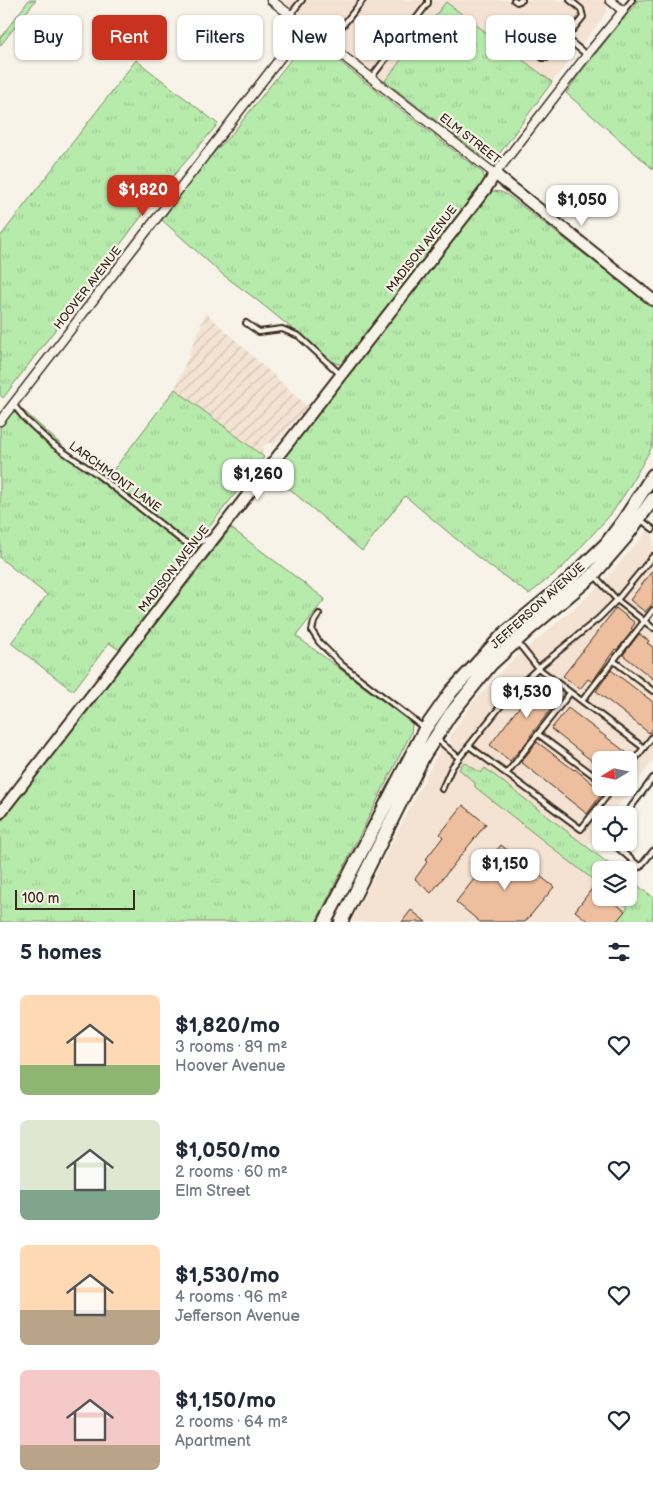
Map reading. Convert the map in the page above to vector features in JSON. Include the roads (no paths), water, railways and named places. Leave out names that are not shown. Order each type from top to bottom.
[{"type":"main road","name":"JEFFERSON AVENUE","points":[[325,922],[425,729],[451,692],[503,635],[565,584],[606,544],[653,475]]},
{"type":"main road","name":"JEFFERSON AVENUE","points":[[341,922],[424,755],[450,715],[492,664],[594,575],[640,519],[653,499]]},
{"type":"main road","points":[[594,575],[592,570],[615,539],[624,520]]},
{"type":"main road","points":[[333,922],[339,894]]},
{"type":"street","name":"ELM STREET","points":[[271,0],[290,15]]},
{"type":"street","points":[[495,174],[623,10],[610,0]]},
{"type":"street","name":"ELM STREET","points":[[345,57],[653,300]]},
{"type":"street","name":"HOOVER AVENUE","points":[[0,421],[279,60]]},
{"type":"street","name":"MADISON AVENUE","points":[[0,812],[485,190],[495,174]]},
{"type":"lane","points":[[290,15],[302,0]]},
{"type":"lane","points":[[345,23],[363,0]]},
{"type":"lane","points":[[371,78],[428,3],[428,0]]},
{"type":"lane","points":[[514,0],[516,2],[522,0]]},
{"type":"lane","points":[[570,0],[581,9],[583,17],[575,27]]},
{"type":"lane","points":[[623,10],[632,0]]},
{"type":"lane","points":[[575,45],[587,55]]},
{"type":"lane","points":[[246,323],[259,332],[282,329],[299,336],[341,375]]},
{"type":"lane","name":"LARCHMONT LANE","points":[[13,404],[25,419],[51,443],[94,472],[181,540],[191,545],[214,537]]},
{"type":"lane","points":[[640,519],[653,529]]},
{"type":"lane","points":[[442,789],[452,767],[511,693],[538,668],[599,618],[617,600],[653,556]]},
{"type":"lane","points":[[594,575],[617,600],[653,628]]},
{"type":"lane","points":[[582,702],[653,610]]},
{"type":"lane","points":[[319,614],[314,622],[312,631],[319,642],[342,665],[425,729],[459,758]]},
{"type":"lane","points":[[516,642],[538,668],[644,748]]},
{"type":"lane","points":[[614,661],[653,691]]},
{"type":"lane","points":[[506,773],[570,693]]},
{"type":"lane","points":[[538,734],[592,774]]},
{"type":"lane","points":[[638,756],[653,736]]},
{"type":"lane","points":[[469,746],[581,828],[606,796]]},
{"type":"lane","points":[[632,806],[653,778]]},
{"type":"lane","points":[[621,851],[640,867],[653,851]]}]
